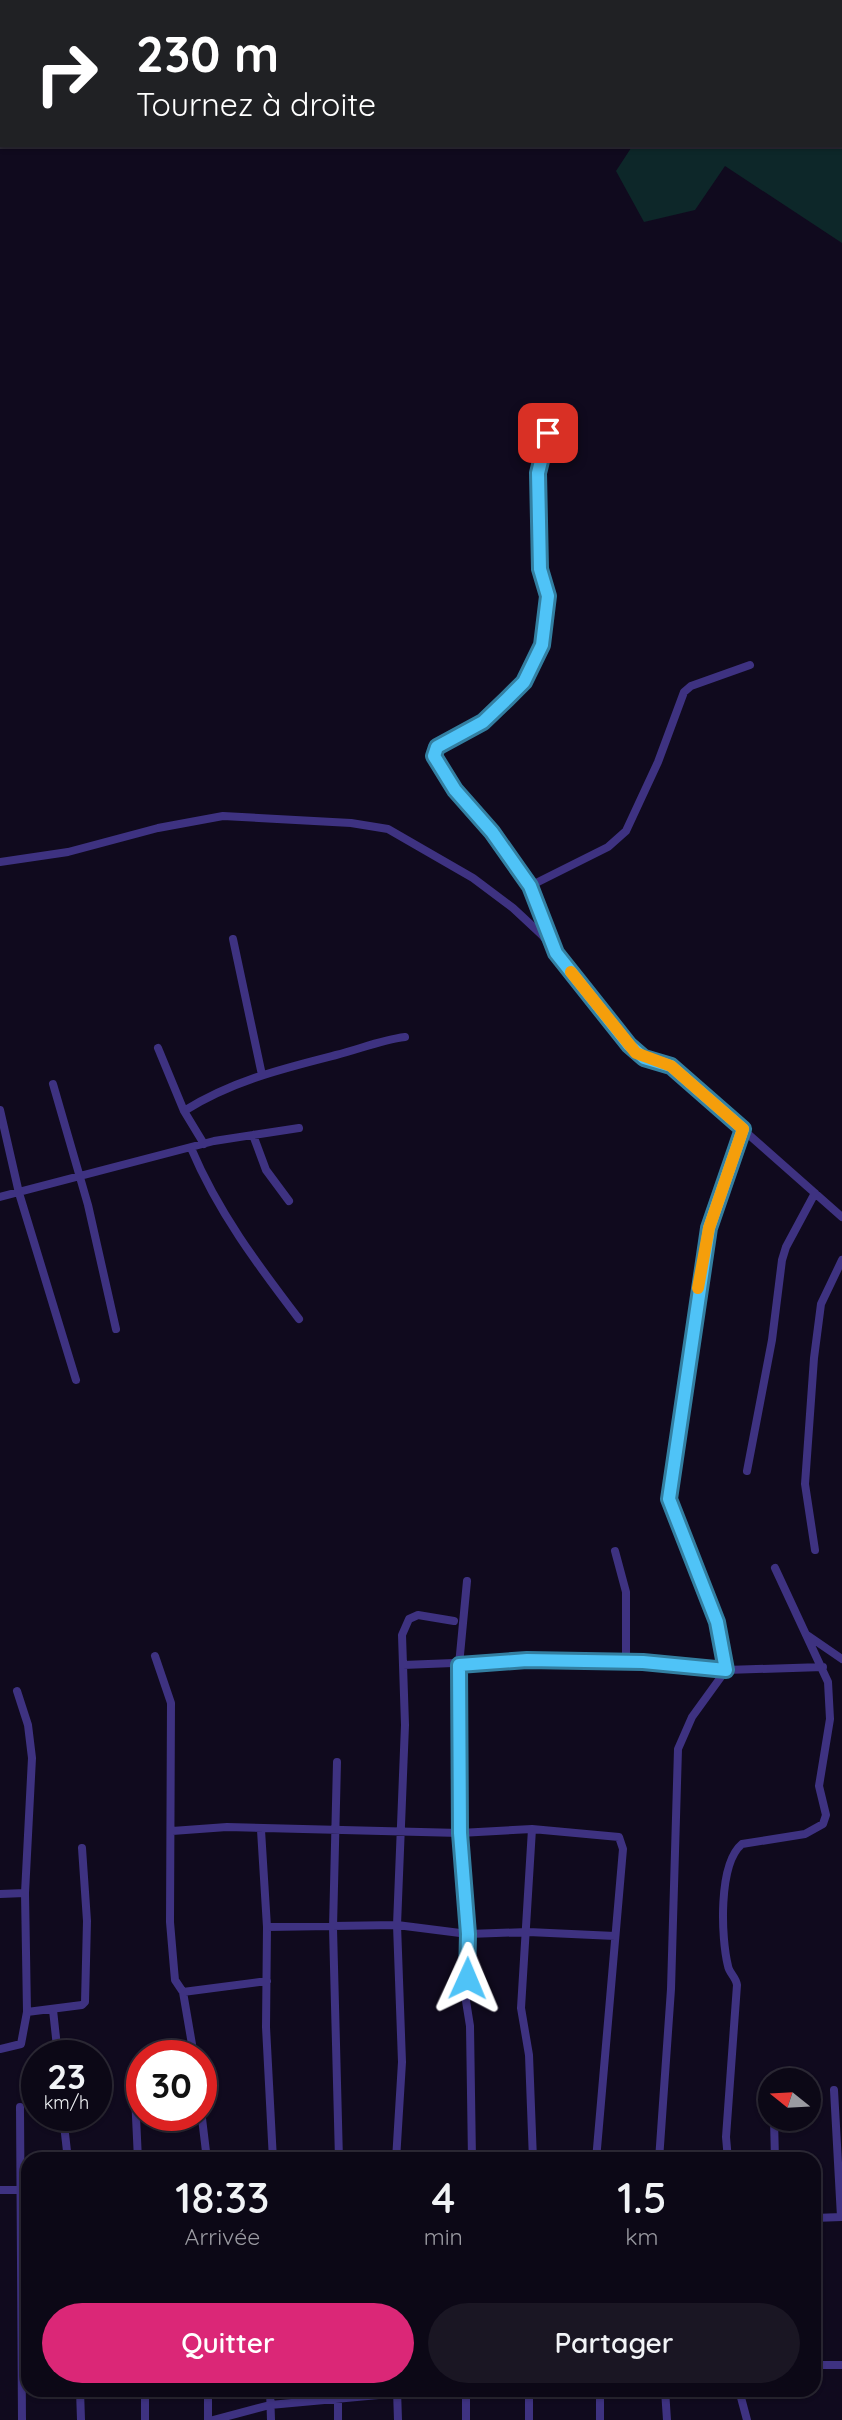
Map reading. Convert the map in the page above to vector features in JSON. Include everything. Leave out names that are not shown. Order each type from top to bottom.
[{"type":"street","points":[[548,433],[538,473],[540,569],[548,596],[542,645],[524,682],[507,699],[483,722],[433,752],[455,790],[492,832],[530,886],[556,953]]},
{"type":"street","points":[[530,886],[608,847],[626,831],[658,762],[684,692],[691,686],[750,665]]},
{"type":"street","points":[[0,862],[68,852],[158,828],[223,816],[372,825],[399,834],[473,877],[513,908],[556,953],[636,1053],[671,1066],[842,1217]]},
{"type":"street","points":[[233,939],[262,1075]]},
{"type":"street","points":[[184,1111],[217,1090],[381,1040],[405,1037]]},
{"type":"street","points":[[158,1048],[184,1111],[204,1144]]},
{"type":"street","points":[[53,1084],[88,1205],[116,1329]]},
{"type":"street","points":[[0,1110],[19,1193],[76,1380]]},
{"type":"street","points":[[0,1197],[79,1179],[204,1144],[299,1128]]},
{"type":"street","points":[[660,2152],[671,1989],[678,1749],[692,1717],[726,1670],[717,1622],[669,1499],[709,1228],[743,1129]]},
{"type":"street","points":[[253,1135],[266,1170],[289,1201]]},
{"type":"street","points":[[191,1148],[209,1192],[234,1231],[299,1319]]},
{"type":"street","points":[[747,1471],[772,1340],[782,1260],[786,1247],[815,1193]]},
{"type":"street","points":[[815,1550],[805,1484],[814,1359],[821,1304],[842,1260]]},
{"type":"street","points":[[615,1551],[626,1592],[625,1662]]},
{"type":"street","points":[[727,2152],[726,2137],[737,1985],[728,1968],[722,1912],[728,1875],[735,1852],[742,1844],[805,1834],[823,1824],[826,1815],[820,1786],[829,1727],[830,1695],[822,1667],[775,1567]]},
{"type":"street","points":[[467,1581],[459,1665],[460,1833],[468,1934],[466,2001],[470,2026],[472,2152]]},
{"type":"street","points":[[396,2152],[402,2062],[397,1925],[405,1725],[402,1635],[409,1619],[418,1615],[454,1621]]},
{"type":"street","points":[[805,1633],[842,1659]]},
{"type":"street","points":[[155,1656],[171,1703],[170,1922],[175,1980],[183,1992],[191,2040]]},
{"type":"street","points":[[403,1665],[459,1665],[527,1660],[625,1662],[726,1670],[822,1667]]},
{"type":"street","points":[[0,2049],[21,2044],[27,2012],[25,1894],[32,1758],[28,1725],[17,1690]]},
{"type":"street","points":[[337,1762],[333,1928],[339,2152]]},
{"type":"street","points":[[172,1832],[215,1828],[460,1833],[532,1829],[619,1838],[623,1849],[597,2152]]},
{"type":"street","points":[[532,1829],[528,1932],[521,2008],[529,2055],[533,2152]]},
{"type":"street","points":[[261,1830],[267,1927],[266,2027],[273,2152]]},
{"type":"street","points":[[27,2012],[53,2010],[82,2005],[85,2002],[87,1921],[82,1848]]},
{"type":"street","points":[[0,1894],[25,1894]]},
{"type":"street","points":[[267,1927],[397,1925],[468,1934],[528,1932],[615,1936]]},
{"type":"street","points":[[183,1992],[267,1981]]},
{"type":"street","points":[[53,2010],[56,2040]]},
{"type":"street","points":[[821,2217],[842,2217],[834,2090]]},
{"type":"street","points":[[20,2107],[22,2152]]},
{"type":"street","points":[[65,2131],[67,2152]]},
{"type":"street","points":[[137,2131],[138,2152]]},
{"type":"street","points":[[204,2131],[206,2152]]},
{"type":"street","points":[[774,2132],[775,2152]]},
{"type":"street","points":[[0,2190],[21,2190]]},
{"type":"street","points":[[821,2364],[842,2365]]},
{"type":"street","points":[[22,2397],[22,2420]]},
{"type":"street","points":[[79,2397],[81,2420]]},
{"type":"street","points":[[145,2397],[145,2420]]},
{"type":"street","points":[[208,2397],[210,2420],[270,2405],[319,2397]]},
{"type":"street","points":[[270,2397],[271,2420]]},
{"type":"street","points":[[338,2397],[338,2420]]},
{"type":"street","points":[[397,2397],[398,2420]]},
{"type":"street","points":[[466,2397],[466,2420]]},
{"type":"street","points":[[529,2397],[529,2420]]},
{"type":"street","points":[[600,2397],[600,2420]]},
{"type":"street","points":[[665,2397],[667,2420]]},
{"type":"street","points":[[741,2397],[747,2420]]},
{"type":"green space","points":[[632,147],[842,147],[842,243],[725,166],[695,210],[644,222],[616,171]]},
{"type":"slow traffic","points":[[571,972],[636,1053],[671,1066],[743,1129],[709,1228],[698,1288]]},
{"type":"route","points":[[467,1978],[468,1934],[460,1833],[459,1665],[527,1660],[661,1662],[726,1670],[717,1622],[669,1499],[709,1228],[743,1129],[671,1066],[644,1058],[629,1045],[556,953],[530,886],[507,851],[455,790],[433,752],[437,747],[483,722],[524,682],[542,645],[548,596],[545,578],[540,569],[541,512],[538,473],[548,433]]}]
